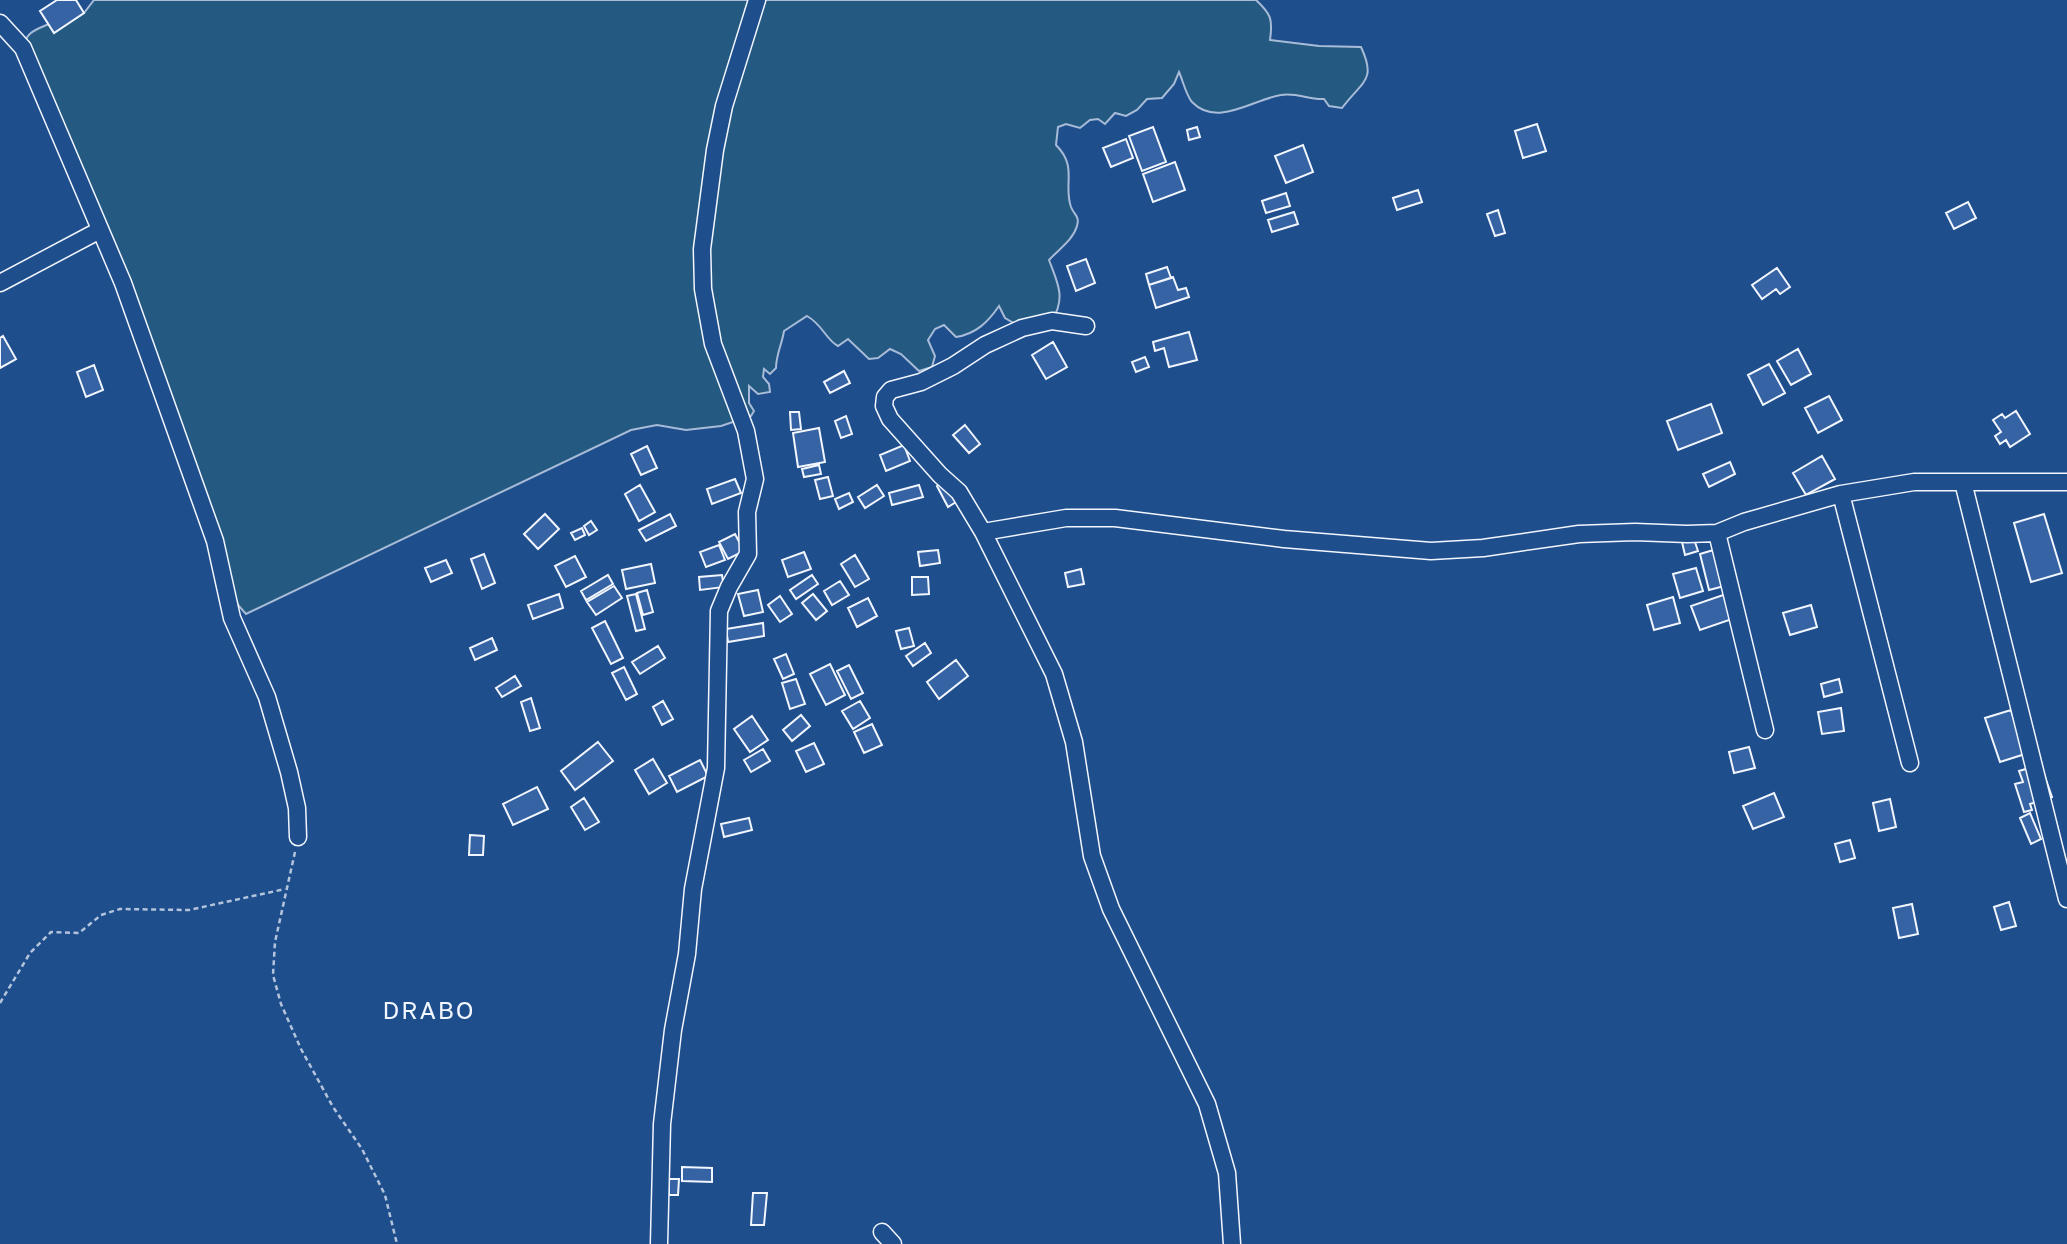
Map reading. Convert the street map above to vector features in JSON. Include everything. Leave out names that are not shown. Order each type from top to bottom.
[{"type":"street","points":[[659,1244],[663,1111],[673,1030],[687,954],[693,889],[716,768],[719,611],[748,554],[747,512],[755,479],[746,431],[713,344],[705,302],[701,257],[715,150],[724,106],[757,0]]},
{"type":"street","points":[[0,23],[23,48],[123,283],[215,541],[232,618],[267,697],[297,808],[298,836]]},
{"type":"street","points":[[0,283],[100,230]]},
{"type":"street","points":[[1086,326],[1052,321],[1022,328],[985,345],[953,366],[921,382],[891,390],[885,397],[884,406],[890,419],[940,475],[959,492],[983,532],[1054,674],[1074,742],[1092,856],[1111,909],[1207,1104],[1227,1173],[1232,1244]]},
{"type":"street","points":[[983,532],[1066,518],[1115,518],[1284,538],[1430,551],[1483,548],[1579,534],[1717,533],[1744,522],[1841,494],[1914,482],[2067,482]]},
{"type":"street","points":[[1963,482],[2067,900]]},
{"type":"street","points":[[1841,494],[1910,763]]},
{"type":"street","points":[[1717,533],[1765,730]]},
{"type":"path","points":[[298,836],[275,942],[274,975],[281,1004],[300,1049],[333,1107],[362,1149],[384,1195],[397,1244]]},
{"type":"path","points":[[0,1003],[30,953],[51,932],[79,933],[100,915],[120,909],[189,910],[286,889]]},
{"type":"shaded area","points":[[94,0],[1256,0],[1270,17],[1270,40],[1319,46],[1361,47],[1368,67],[1365,80],[1342,108],[1329,106],[1324,99],[1287,94],[1236,110],[1213,112],[1192,102],[1179,72],[1174,84],[1162,98],[1147,99],[1137,110],[1126,116],[1115,113],[1105,124],[1098,119],[1090,120],[1080,128],[1066,124],[1058,127],[1056,145],[1063,153],[1068,168],[1069,199],[1078,223],[1069,240],[1049,260],[1060,297],[1052,321],[1022,328],[1005,318],[999,306],[981,326],[970,333],[956,337],[944,325],[935,329],[928,340],[935,356],[932,367],[919,371],[901,354],[890,349],[878,358],[869,359],[848,339],[838,346],[807,316],[784,331],[776,368],[770,374],[764,369],[763,377],[769,384],[770,392],[758,394],[749,386],[749,403],[754,411],[751,416],[721,426],[686,430],[657,425],[631,430],[246,614],[238,605],[123,283],[23,48],[26,38],[32,32],[49,24],[55,32],[84,13]]},
{"type":"building","points":[[57,0],[76,0],[84,13],[54,33],[40,11]]},
{"type":"building","points":[[1537,124],[1546,151],[1523,158],[1515,131]]},
{"type":"building","points":[[1153,127],[1166,162],[1142,171],[1129,136]]},
{"type":"building","points":[[1197,127],[1200,137],[1189,140],[1187,130]]},
{"type":"building","points":[[1126,139],[1133,158],[1111,167],[1103,148]]},
{"type":"building","points":[[1303,145],[1313,172],[1286,183],[1275,156]]},
{"type":"building","points":[[1175,162],[1185,190],[1153,202],[1143,174]]},
{"type":"building","points":[[1418,190],[1422,202],[1397,210],[1393,198]]},
{"type":"building","points":[[1286,193],[1290,206],[1266,213],[1262,201]]},
{"type":"building","points":[[1968,202],[1976,218],[1954,229],[1946,213]]},
{"type":"building","points":[[1498,210],[1505,233],[1495,236],[1487,214]]},
{"type":"building","points":[[1294,212],[1298,224],[1272,232],[1268,220]]},
{"type":"building","points":[[1086,259],[1095,283],[1076,291],[1067,266]]},
{"type":"building","points":[[1167,267],[1171,278],[1149,285],[1146,274]]},
{"type":"building","points":[[1777,268],[1790,287],[1780,294],[1776,289],[1762,299],[1752,285]]},
{"type":"building","points":[[1173,277],[1178,290],[1186,288],[1189,297],[1156,308],[1149,285]]},
{"type":"building","points":[[1189,332],[1197,360],[1169,367],[1164,348],[1155,351],[1153,342]]},
{"type":"building","points":[[3,336],[16,359],[0,368],[0,338]]},
{"type":"building","points":[[1053,342],[1067,367],[1046,379],[1032,355]]},
{"type":"building","points":[[1798,349],[1811,374],[1791,385],[1777,361]]},
{"type":"building","points":[[1145,357],[1149,367],[1136,372],[1132,362]]},
{"type":"building","points":[[1769,364],[1785,393],[1763,405],[1748,375]]},
{"type":"building","points":[[94,365],[103,390],[86,397],[77,372]]},
{"type":"building","points":[[844,371],[850,383],[830,393],[824,382]]},
{"type":"building","points":[[1829,396],[1842,420],[1818,433],[1805,408]]},
{"type":"building","points":[[1711,404],[1722,433],[1678,450],[1667,421]]},
{"type":"building","points":[[2016,411],[2030,434],[2010,447],[2006,440],[2000,444],[1995,436],[2001,432],[1993,420],[2002,414],[2005,418]]},
{"type":"building","points":[[790,412],[799,412],[801,429],[791,430]]},
{"type":"building","points":[[846,416],[852,434],[841,438],[835,421]]},
{"type":"building","points":[[965,425],[980,444],[969,453],[953,435]]},
{"type":"building","points":[[819,428],[825,462],[798,467],[793,433]]},
{"type":"building","points":[[904,445],[910,461],[886,471],[880,455]]},
{"type":"building","points":[[647,446],[657,468],[641,475],[631,454]]},
{"type":"building","points":[[1822,456],[1835,479],[1806,495],[1793,473]]},
{"type":"building","points":[[1730,462],[1735,474],[1709,487],[1703,474]]},
{"type":"building","points":[[819,465],[821,474],[804,477],[802,469]]},
{"type":"building","points":[[828,477],[833,496],[820,499],[815,480]]},
{"type":"building","points":[[735,479],[741,493],[712,504],[707,489]]},
{"type":"building","points":[[945,481],[956,502],[948,507],[937,486]]},
{"type":"building","points":[[640,485],[655,512],[639,521],[625,494]]},
{"type":"building","points":[[877,485],[884,496],[865,508],[858,497]]},
{"type":"building","points":[[919,485],[923,497],[892,505],[889,493]]},
{"type":"building","points":[[849,493],[853,502],[839,509],[835,499]]},
{"type":"building","points":[[545,514],[559,529],[538,549],[524,534]]},
{"type":"building","points":[[670,514],[676,526],[646,541],[639,530]]},
{"type":"building","points":[[2044,514],[2062,573],[2031,582],[2014,523]]},
{"type":"building","points":[[591,521],[597,530],[589,535],[584,526]]},
{"type":"building","points":[[582,528],[585,535],[575,540],[571,533]]},
{"type":"building","points":[[735,534],[744,551],[728,559],[719,542]]},
{"type":"building","points":[[1694,539],[1698,551],[1685,555],[1682,542]]},
{"type":"building","points":[[719,545],[725,560],[706,567],[700,552]]},
{"type":"building","points":[[1727,546],[1736,583],[1709,590],[1700,554]]},
{"type":"building","points":[[938,550],[940,563],[920,566],[918,552]]},
{"type":"building","points":[[804,552],[811,569],[788,577],[782,560]]},
{"type":"building","points":[[484,554],[495,583],[482,589],[471,559]]},
{"type":"building","points":[[855,555],[869,579],[855,587],[841,564]]},
{"type":"building","points":[[575,556],[586,577],[566,587],[555,566]]},
{"type":"building","points":[[446,560],[452,573],[431,582],[425,568]]},
{"type":"building","points":[[651,564],[655,583],[626,589],[622,570]]},
{"type":"building","points":[[1696,568],[1703,591],[1680,598],[1673,574]]},
{"type":"building","points":[[1081,569],[1084,584],[1068,587],[1065,573]]},
{"type":"building","points":[[608,575],[613,584],[586,600],[581,591]]},
{"type":"building","points":[[722,575],[724,587],[700,590],[699,577]]},
{"type":"building","points":[[812,575],[818,584],[796,599],[790,590]]},
{"type":"building","points":[[912,577],[928,577],[929,594],[912,595]]},
{"type":"building","points":[[840,581],[849,595],[832,605],[824,591]]},
{"type":"building","points":[[614,586],[622,598],[596,615],[587,602]]},
{"type":"building","points":[[647,590],[653,612],[643,615],[637,593]]},
{"type":"building","points":[[758,590],[763,612],[744,616],[738,594]]},
{"type":"building","points":[[1729,593],[1738,617],[1700,630],[1691,606]]},
{"type":"building","points":[[559,594],[563,608],[533,619],[528,605]]},
{"type":"building","points":[[636,594],[645,629],[636,631],[627,596]]},
{"type":"building","points":[[813,594],[827,611],[816,620],[802,603]]},
{"type":"building","points":[[780,596],[792,614],[780,622],[768,605]]},
{"type":"building","points":[[1673,597],[1680,623],[1654,630],[1647,605]]},
{"type":"building","points":[[868,598],[877,616],[857,627],[848,608]]},
{"type":"building","points":[[1811,605],[1817,627],[1790,635],[1783,613]]},
{"type":"building","points":[[605,621],[623,658],[611,664],[592,628]]},
{"type":"building","points":[[763,623],[764,636],[728,642],[726,629]]},
{"type":"building","points":[[909,628],[914,646],[901,649],[896,631]]},
{"type":"building","points":[[492,638],[497,650],[475,660],[470,648]]},
{"type":"building","points":[[925,643],[931,653],[913,666],[906,656]]},
{"type":"building","points":[[658,646],[665,658],[640,674],[632,662]]},
{"type":"building","points":[[786,654],[794,674],[783,679],[774,659]]},
{"type":"building","points":[[956,660],[968,676],[939,699],[927,682]]},
{"type":"building","points":[[830,664],[845,695],[826,705],[810,674]]},
{"type":"building","points":[[849,665],[863,693],[851,699],[837,671]]},
{"type":"building","points":[[624,667],[637,694],[626,700],[612,673]]},
{"type":"building","points":[[515,676],[521,686],[502,697],[496,688]]},
{"type":"building","points":[[796,679],[805,704],[790,709],[782,683]]},
{"type":"building","points":[[1839,679],[1842,692],[1824,697],[1821,684]]},
{"type":"building","points":[[531,698],[540,728],[530,731],[521,702]]},
{"type":"building","points":[[663,701],[673,719],[662,725],[653,707]]},
{"type":"building","points":[[860,701],[870,718],[853,729],[842,711]]},
{"type":"building","points":[[1841,708],[1844,731],[1822,734],[1818,712]]},
{"type":"building","points":[[2011,710],[2025,754],[2000,762],[1985,718]]},
{"type":"building","points":[[801,715],[810,726],[792,741],[783,730]]},
{"type":"building","points":[[752,716],[768,740],[750,752],[734,729]]},
{"type":"building","points":[[872,724],[882,745],[864,753],[854,732]]},
{"type":"building","points":[[598,742],[613,761],[575,790],[561,771]]},
{"type":"building","points":[[814,743],[824,764],[806,772],[796,751]]},
{"type":"building","points":[[1749,747],[1755,768],[1734,773],[1729,752]]},
{"type":"building","points":[[763,749],[770,761],[751,772],[744,760]]},
{"type":"building","points":[[653,759],[667,783],[649,794],[635,770]]},
{"type":"building","points":[[700,760],[708,776],[677,792],[669,776]]},
{"type":"building","points":[[2029,768],[2044,774],[2052,797],[2030,804],[2032,810],[2024,812],[2015,784],[2023,782],[2019,771]]},
{"type":"building","points":[[537,787],[548,809],[513,825],[503,804]]},
{"type":"building","points":[[1774,793],[1784,817],[1753,829],[1743,806]]},
{"type":"building","points":[[584,798],[599,822],[585,830],[571,807]]},
{"type":"building","points":[[1890,799],[1896,827],[1879,831],[1873,803]]},
{"type":"building","points":[[2030,813],[2041,839],[2031,844],[2020,818]]},
{"type":"building","points":[[749,818],[752,830],[724,837],[721,824]]},
{"type":"building","points":[[470,835],[484,836],[483,855],[469,855]]},
{"type":"building","points":[[1850,840],[1855,858],[1840,862],[1835,844]]},
{"type":"building","points":[[2009,902],[2016,926],[2001,930],[1994,907]]},
{"type":"building","points":[[1912,904],[1918,934],[1899,938],[1893,908]]},
{"type":"building","points":[[682,1167],[712,1168],[712,1182],[682,1181]]},
{"type":"building","points":[[669,1179],[679,1179],[678,1195],[669,1195]]},
{"type":"building","points":[[753,1193],[767,1193],[764,1225],[751,1225]]},
{"type":"district","name":"DRABO","points":[[429,1009]]}]
